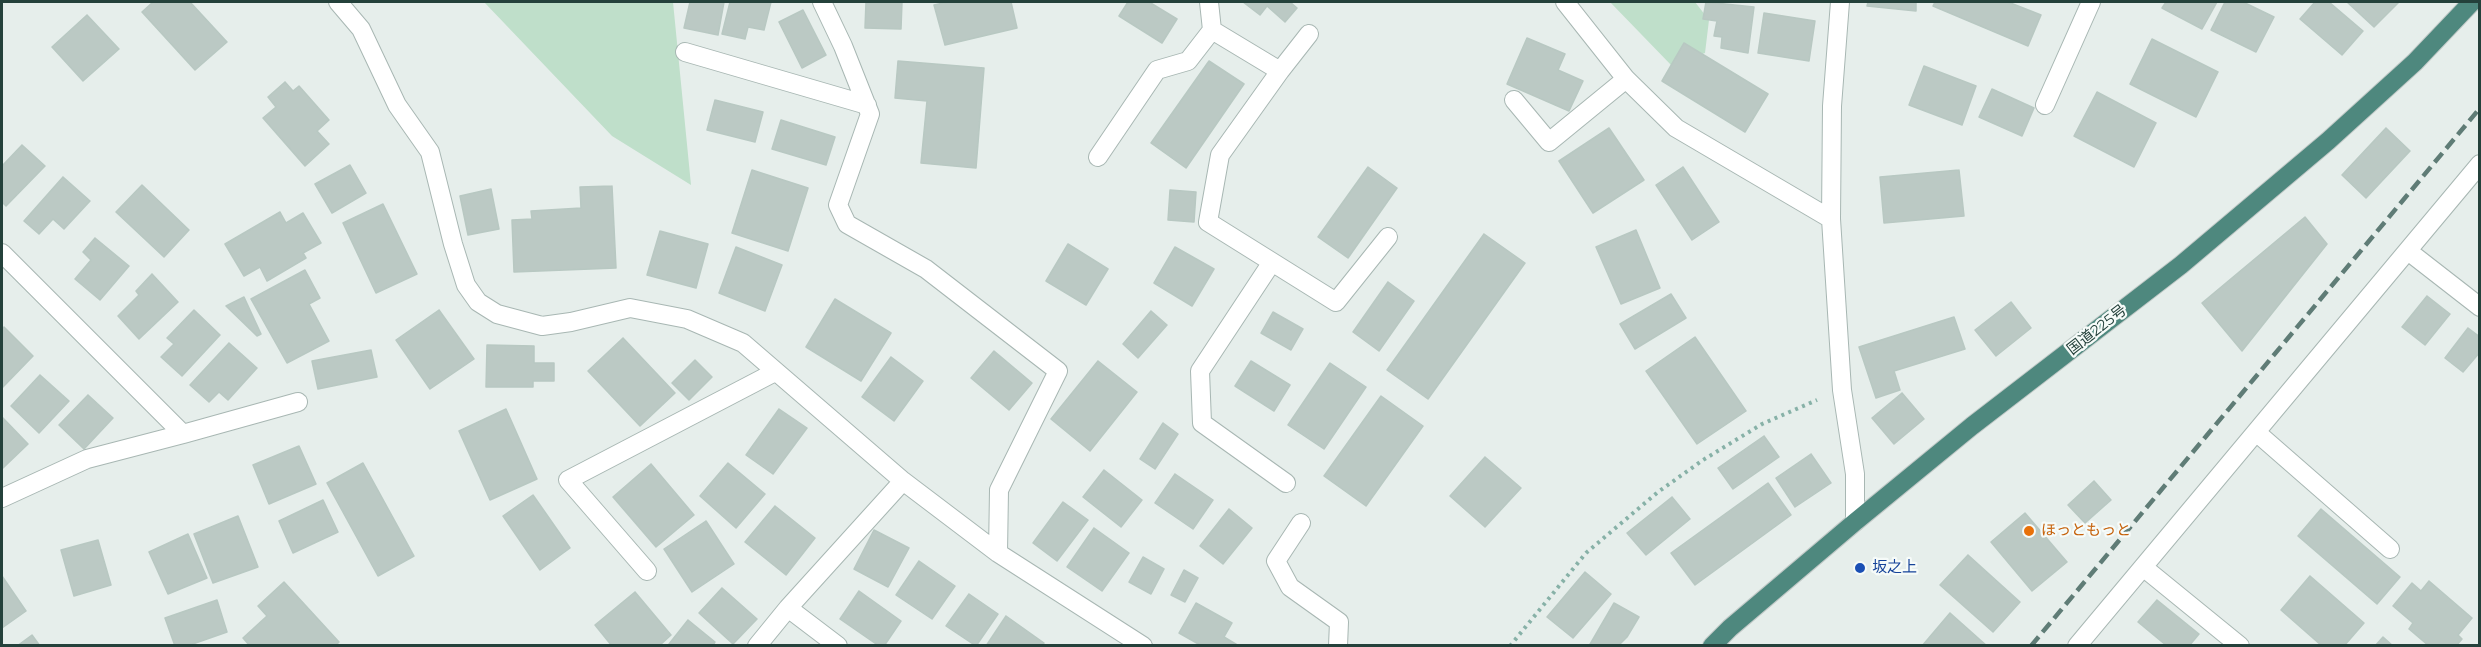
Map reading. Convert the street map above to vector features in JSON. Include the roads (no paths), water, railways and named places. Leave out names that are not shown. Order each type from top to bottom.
[{"type":"highway","name":"国道225号","points":[[1712,645],[1855,522],[1972,426],[2181,265],[2276,185],[2415,62],[2472,2]]},
{"type":"street","points":[[338,2],[361,29],[397,105],[430,152],[453,244],[466,285],[478,302],[497,314],[542,326],[571,322],[630,308],[687,319],[743,343],[903,481],[998,553],[1143,645]]},
{"type":"street","points":[[822,2],[843,46],[870,114],[838,205],[847,224],[926,269],[1058,371],[999,490],[998,553]]},
{"type":"street","points":[[1098,156],[1157,70],[1188,61],[1212,30],[1209,2]]},
{"type":"street","points":[[1565,2],[1626,79],[1676,128],[1831,219]]},
{"type":"street","points":[[1840,2],[1832,106],[1831,219],[1842,390],[1855,474],[1855,522]]},
{"type":"street","points":[[2045,105],[2091,2]]},
{"type":"street","points":[[1212,30],[1280,71]]},
{"type":"street","points":[[1309,34],[1220,155],[1208,222],[1336,302],[1388,237]]},
{"type":"street","points":[[685,52],[867,105]]},
{"type":"street","points":[[1514,100],[1549,142],[1626,79]]},
{"type":"street","points":[[2077,645],[2480,164]]},
{"type":"street","points":[[2408,251],[2480,308]]},
{"type":"street","points":[[2,253],[183,434]]},
{"type":"street","points":[[1272,262],[1200,371],[1202,423],[1286,483]]},
{"type":"street","points":[[647,571],[568,480],[775,372]]},
{"type":"street","points":[[2,498],[87,459],[298,402]]},
{"type":"street","points":[[2256,432],[2390,549]]},
{"type":"street","points":[[757,645],[903,481]]},
{"type":"street","points":[[1300,523],[1276,561],[1290,587],[1339,622],[1338,645]]},
{"type":"street","points":[[2143,567],[2240,645]]},
{"type":"street","points":[[788,608],[838,645]]},
{"type":"railway","points":[[2031,646],[2480,108]]},
{"type":"place","name":"ほっともっと","points":[[2029,531]]},
{"type":"place","name":"坂之上","points":[[1860,568]]}]
